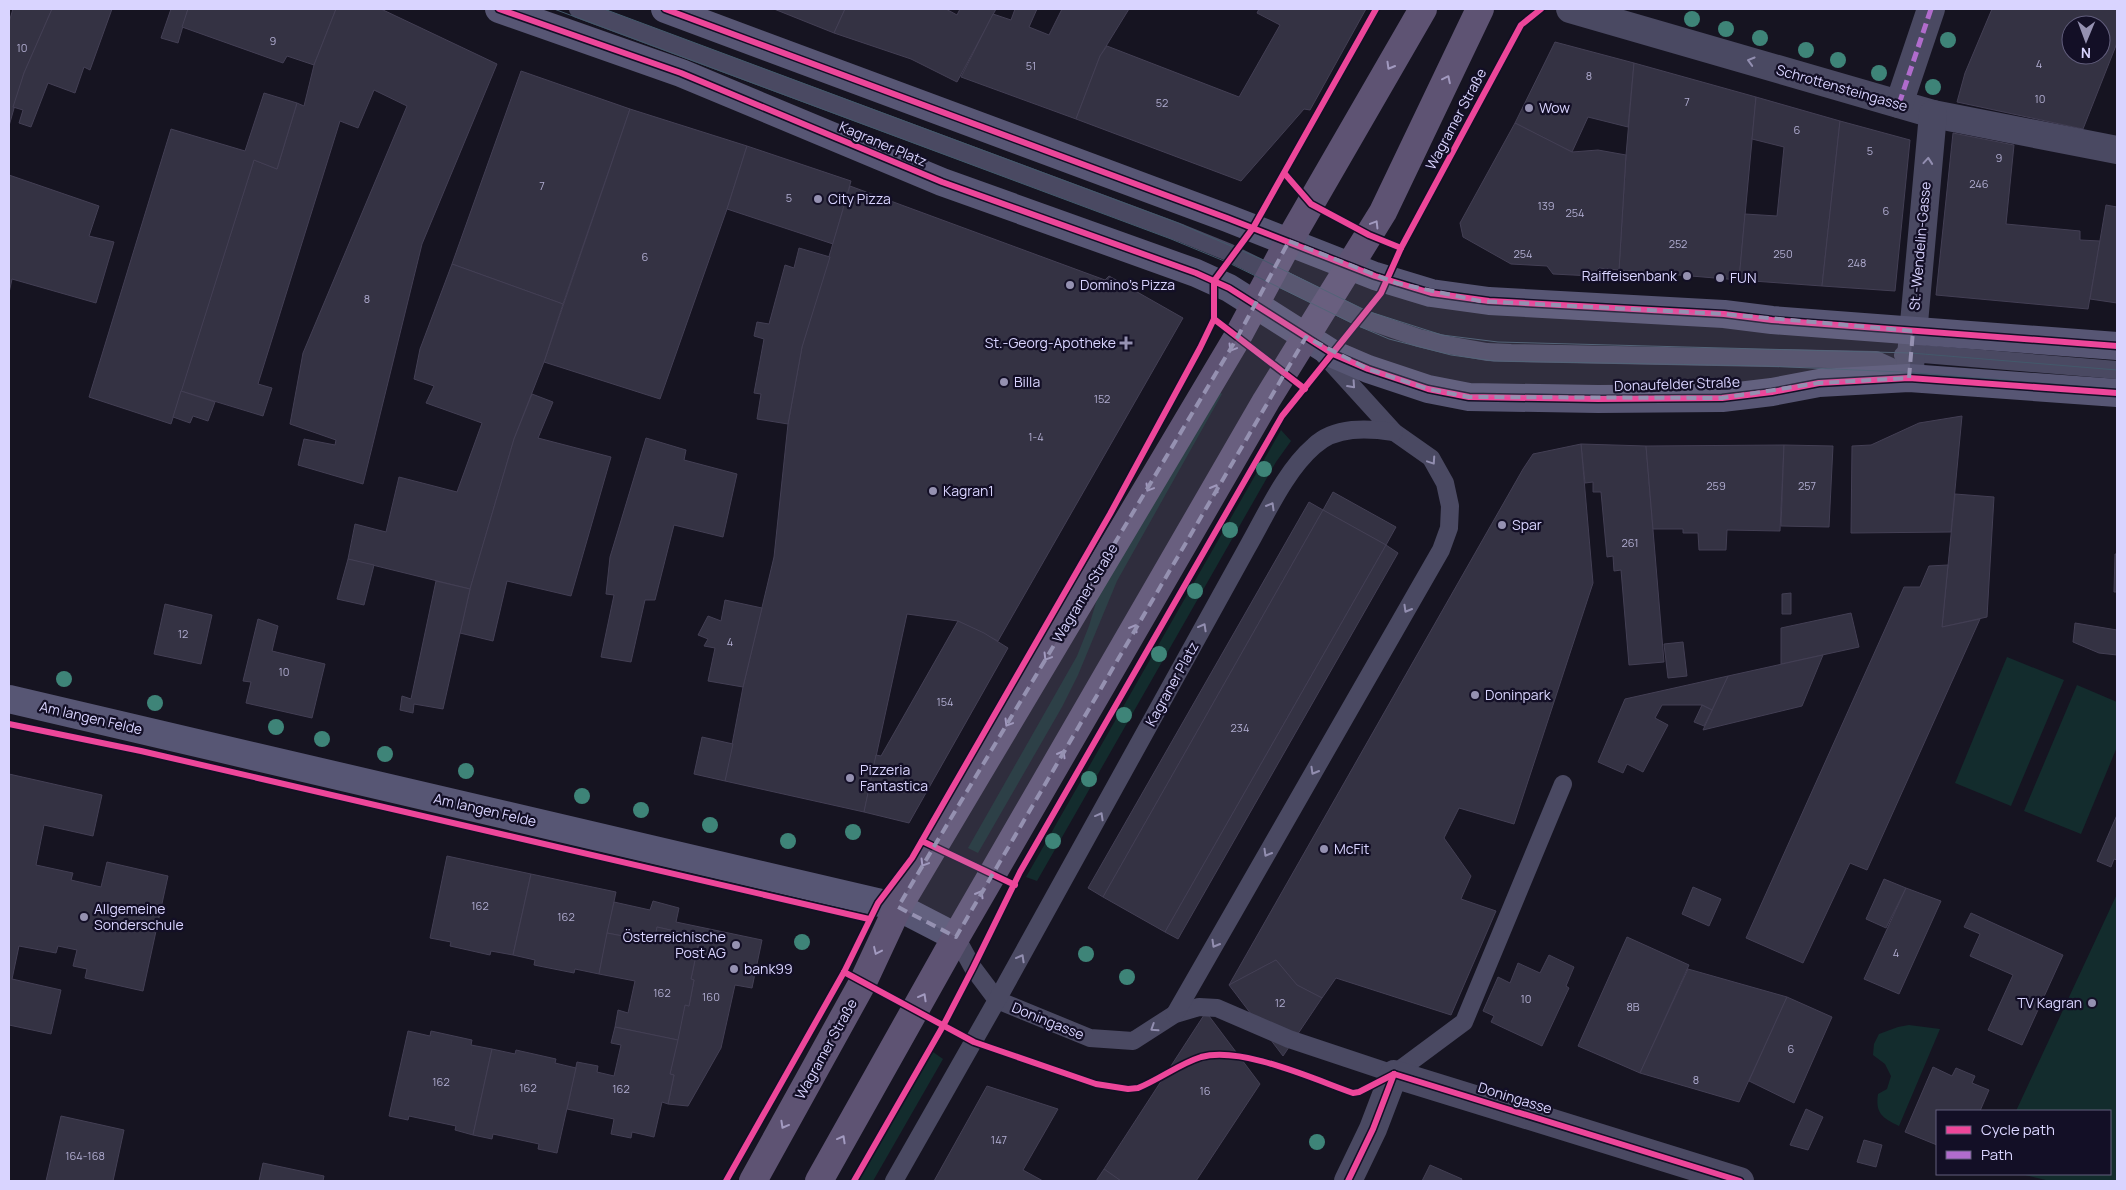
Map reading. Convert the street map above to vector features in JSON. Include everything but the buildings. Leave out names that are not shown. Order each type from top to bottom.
[{"type":"main road","name":"Kagraner Platz","points":[[499,9],[681,73],[942,182],[1196,273],[1228,288],[1256,306]]},
{"type":"main road","points":[[666,9],[1289,241]]},
{"type":"main road","name":"Wagramer Straße","points":[[753,1181],[863,982],[898,907],[1256,306],[1289,241],[1423,9]]},
{"type":"main road","name":"Wagramer Straße","points":[[819,1181],[956,937],[1258,413],[1383,212],[1480,9]]},
{"type":"main road","name":"Donaufelder Straße","points":[[1289,241],[1350,266],[1430,293],[1480,301],[1724,314],[1772,320],[1911,358],[2117,393]]},
{"type":"main road","name":"Donaufelder Straße","points":[[1256,306],[1333,354],[1368,369],[1428,389],[1469,397],[1722,398],[1772,392],[1819,383],[1911,358],[2117,346]]},
{"type":"main road","name":"Am langen Felde","points":[[9,698],[898,907],[956,937]]},
{"type":"street","name":"Schrottensteingasse","points":[[1570,9],[1933,114],[2117,150]]},
{"type":"street","points":[[1899,104],[1931,9]]},
{"type":"street","name":"St.-Wendelin-Gasse","points":[[1911,358],[1933,114]]},
{"type":"street","points":[[1348,1181],[1372,1129],[1394,1074]]},
{"type":"street","name":"Doningasse","points":[[1394,1074],[1740,1181]]},
{"type":"lane","name":"Kagraner Platz","points":[[578,9],[1182,233],[1272,274],[1361,318],[1419,338],[1487,352],[1876,360]]},
{"type":"lane","name":"Kagraner Platz","points":[[1175,1014],[1441,550],[1448,528],[1450,506],[1445,484],[1432,458],[1394,432],[1306,337]]},
{"type":"lane","points":[[1876,360],[1902,372],[1911,358]]},
{"type":"lane","name":"Donaufelder Straße","points":[[1876,360],[1911,358],[2117,370]]},
{"type":"lane","name":"Kagraner Platz","points":[[998,1000],[1246,548],[1289,475],[1314,446],[1329,437],[1349,430],[1370,428],[1394,432]]},
{"type":"lane","points":[[1394,1074],[1464,1022],[1563,784]]},
{"type":"lane","name":"Doningasse","points":[[956,937],[973,968],[998,1000],[1090,1038],[1133,1041],[1175,1014],[1199,1007],[1217,1008],[1289,1039],[1394,1074]]},
{"type":"lane","points":[[894,1181],[998,1000]]},
{"type":"highlighted area","points":[[1289,241],[1396,283],[1480,301],[1724,314],[1913,331],[1909,378],[1819,383],[1722,398],[1469,397],[1428,389],[1368,369],[1306,337],[956,937],[898,907],[1237,338]]},
{"type":"green space","points":[[1214,388],[1222,394],[1117,581],[1078,675],[1062,707],[978,853],[968,848],[1077,656],[1097,599]]},
{"type":"green space","points":[[1281,430],[1291,441],[1276,462],[1037,881],[1026,877]]},
{"type":"green space","points":[[2007,657],[2064,680],[2011,806],[1955,783]]},
{"type":"green space","points":[[2077,685],[2117,702],[2117,747],[2081,834],[2024,811]]},
{"type":"green space","name":"TV Kagran","points":[[2117,894],[2117,1181],[2050,1181],[2025,1175],[2111,1175],[2111,1110],[2016,1110]]},
{"type":"green space","points":[[1909,1025],[1940,1029],[1899,1126],[1885,1118],[1879,1111],[1878,1094],[1887,1089],[1891,1076],[1885,1064],[1873,1055],[1874,1044],[1879,1034]]},
{"type":"green space","points":[[933,1052],[943,1059],[873,1181],[859,1181]]},
{"type":"tram line","points":[[554,9],[1171,239],[1229,263],[1356,325],[1389,339],[1451,355],[1494,361],[1765,366],[1902,372],[2117,389]]},
{"type":"tram line","points":[[604,9],[1178,223],[1261,259],[1367,311],[1442,335],[1498,342],[1911,353],[2117,370]]},
{"type":"marked path","points":[[1899,104],[1931,9]]},
{"type":"cycle path","points":[[499,9],[681,73],[942,182],[1196,273],[1229,288],[1333,354],[1368,369],[1428,389],[1469,397],[1722,398],[1772,392],[1819,383],[1909,378],[2117,393]]},
{"type":"cycle path","points":[[665,9],[1227,218],[1375,276],[1431,293],[1489,301],[1724,314],[1772,320],[2117,346]]},
{"type":"cycle path","points":[[726,1181],[844,972],[878,903],[912,858],[1110,514],[1214,319],[1214,281],[1253,228],[1376,9]]},
{"type":"cycle path","points":[[854,1181],[943,1026],[1020,872],[1282,416],[1381,293],[1401,248],[1521,25],[1541,9]]},
{"type":"cycle path","points":[[1285,174],[1311,204],[1369,235],[1401,248]]},
{"type":"cycle path","points":[[1214,319],[1305,389]]},
{"type":"cycle path","points":[[9,724],[141,751],[869,919]]},
{"type":"cycle path","points":[[922,841],[1015,885]]},
{"type":"cycle path","points":[[844,972],[974,1042],[1096,1084],[1128,1089],[1138,1088],[1193,1060],[1218,1055],[1257,1060],[1353,1093],[1359,1092],[1394,1074]]},
{"type":"cycle path","points":[[1394,1074],[1740,1181]]},
{"type":"cycle path","points":[[1348,1181],[1373,1129],[1394,1074]]},
{"type":"place","name":"Wow","points":[[1529,108]]},
{"type":"place","name":"City Pizza","points":[[818,199]]},
{"type":"place","name":"Raiffeisenbank","points":[[1687,276]]},
{"type":"place","name":"FUN","points":[[1720,278]]},
{"type":"place","name":"Domino's Pizza","points":[[1070,285]]},
{"type":"place","name":"St.-Georg-Apotheke","points":[[1126,343]]},
{"type":"place","name":"Billa","points":[[1004,382]]},
{"type":"place","name":"Kagran1","points":[[933,491]]},
{"type":"place","name":"Spar","points":[[1502,525]]},
{"type":"place","name":"Doninpark","points":[[1475,695]]},
{"type":"place","name":"Pizzeria Fantastica","points":[[850,778]]},
{"type":"place","name":"McFit","points":[[1324,849]]},
{"type":"place","name":"Allgemeine Sonderschule","points":[[84,917]]},
{"type":"place","name":"Österreichische Post AG","points":[[736,945]]},
{"type":"place","name":"bank99","points":[[734,969]]},
{"type":"place","name":"TV Kagran","points":[[2092,1003]]}]
